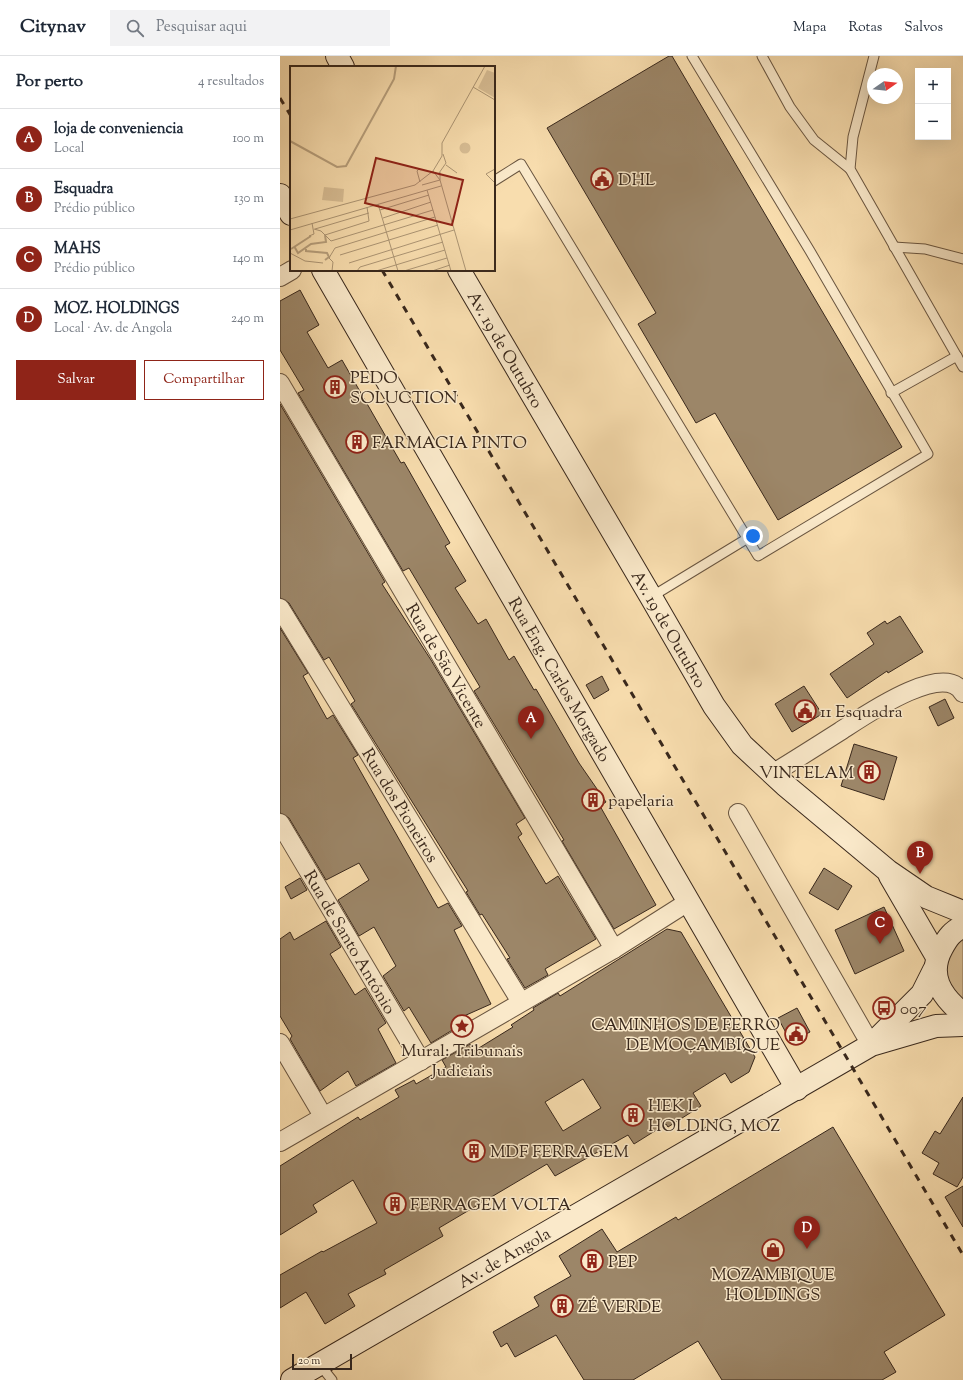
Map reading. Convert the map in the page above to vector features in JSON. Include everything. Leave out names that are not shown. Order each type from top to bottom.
[{"type":"street","points":[[337,56],[342,66]]},
{"type":"street","points":[[280,195],[290,212]]},
{"type":"street","points":[[280,277],[290,271]]},
{"type":"street","name":"Rua Eng. Carlos Morgado","points":[[324,271],[797,1089]]},
{"type":"street","name":"Av. 19 de Outubro","points":[[459,271],[714,706],[742,745],[772,774],[888,871],[926,897],[963,912]]},
{"type":"street","name":"Rua de São Vicente","points":[[280,383],[614,949]]},
{"type":"street","name":"Rua dos Pioneiros","points":[[280,608],[521,1002]]},
{"type":"street","points":[[772,774],[895,698],[921,686],[936,683],[949,683],[960,687],[963,693]]},
{"type":"street","points":[[738,813],[871,1045]]},
{"type":"street","name":"Rua de Santo António","points":[[280,824],[421,1060]]},
{"type":"street","points":[[888,871],[935,964],[940,988],[950,1004],[963,1014]]},
{"type":"street","points":[[280,1142],[614,949],[688,902]]},
{"type":"street","points":[[871,1045],[922,994],[950,933],[963,926]]},
{"type":"street","points":[[871,1045],[936,1026],[963,1026]]},
{"type":"street","points":[[280,1043],[323,1116]]},
{"type":"street","name":"Av. de Angola","points":[[292,1380],[326,1372],[758,1111],[871,1045]]},
{"type":"lane","points":[[495,179],[521,164],[758,556],[928,454],[810,251],[692,56]]},
{"type":"lane","points":[[762,56],[790,107],[814,140],[850,169],[963,367]]},
{"type":"lane","points":[[850,169],[853,138],[874,56]]},
{"type":"lane","points":[[894,247],[925,249],[963,259]]},
{"type":"lane","points":[[891,392],[957,356]]},
{"type":"lane","points":[[651,597],[748,538]]},
{"type":"shaded area","points":[[963,938],[963,1001],[947,978],[945,964],[949,951]]},
{"type":"building","name":"DHL","points":[[669,56],[672,56],[902,447],[778,520],[715,413],[696,423],[638,324],[656,313],[547,128]]},
{"type":"building","points":[[300,290],[319,325],[307,332],[328,368],[342,360],[401,463],[404,462],[450,543],[445,546],[466,581],[455,588],[478,624],[486,619],[509,660],[514,656],[534,690],[536,689],[579,763],[606,802],[600,806],[656,905],[614,929],[562,841],[564,840],[474,691],[480,687],[409,568],[403,571],[298,393],[304,390],[280,350],[280,301]]},
{"type":"building","points":[[280,404],[385,582],[382,584],[431,660],[525,818],[516,824],[522,834],[518,837],[546,884],[558,876],[596,939],[545,969],[548,975],[525,988],[507,959],[510,958],[482,914],[480,915],[466,892],[468,891],[351,704],[355,701],[329,657],[324,660],[289,603],[280,598]]},
{"type":"building","points":[[900,616],[923,652],[888,673],[887,671],[847,698],[830,674],[874,644],[867,633],[885,621],[887,624]]},
{"type":"building","points":[[280,628],[308,673],[303,676],[327,719],[333,715],[358,755],[353,758],[438,908],[448,903],[462,926],[454,930],[491,1004],[455,1020],[459,1026],[431,1043],[409,1007],[404,1011],[383,976],[396,966],[374,927],[359,936],[338,900],[369,880],[359,863],[326,880],[289,818],[280,813]]},
{"type":"building","points":[[602,676],[609,690],[594,699],[586,685]]},
{"type":"building","name":"11 Esquadra","points":[[804,686],[822,714],[792,732],[775,704]]},
{"type":"building","points":[[945,699],[954,718],[938,726],[929,707]]},
{"type":"building","name":"VINTELAM","points":[[854,744],[897,757],[884,800],[841,786]]},
{"type":"building","points":[[824,868],[852,886],[838,910],[809,893]]},
{"type":"building","points":[[300,878],[307,890],[291,899],[285,887]]},
{"type":"building","points":[[884,907],[904,951],[855,974],[835,930]]},
{"type":"building","points":[[326,921],[341,947],[330,954],[355,995],[365,988],[386,1023],[378,1029],[396,1063],[356,1086],[348,1071],[320,1091],[290,1039],[292,1036],[280,1016],[280,939],[290,932],[294,940]]},
{"type":"building","points":[[667,929],[681,932],[755,1057],[749,1072],[731,1083],[725,1073],[693,1093],[701,1106],[668,1127],[666,1124],[634,1144],[628,1135],[555,1176],[547,1164],[439,1228],[443,1236],[384,1270],[386,1274],[348,1294],[355,1306],[325,1324],[306,1292],[280,1308],[280,1275],[322,1251],[323,1252],[377,1223],[353,1180],[313,1205],[317,1212],[280,1235],[280,1166],[358,1117],[360,1120],[399,1097],[395,1090],[414,1080],[416,1084],[446,1067],[442,1060],[470,1044],[474,1051],[513,1027],[511,1025],[534,1010],[533,1008],[558,993],[560,996]],"holes":[[[583,1079],[601,1108],[563,1131],[545,1102]]]},
{"type":"building","points":[[797,1008],[810,1032],[791,1042],[778,1018]]},
{"type":"building","points":[[963,1097],[963,1177],[957,1187],[933,1174],[939,1163],[922,1153],[935,1131],[940,1134]]},
{"type":"building","points":[[833,1127],[945,1315],[884,1352],[896,1372],[882,1380],[722,1380],[698,1341],[633,1380],[584,1380],[556,1335],[515,1357],[507,1343],[501,1347],[493,1332],[539,1306],[534,1297],[571,1276],[559,1256],[602,1229],[617,1252],[676,1217],[678,1220]]},
{"type":"building","points":[[963,1186],[963,1227],[945,1197]]},
{"type":"railway","points":[[280,98],[290,114]]},
{"type":"railway","points":[[383,271],[963,1255]]},
{"type":"place","name":"DHL","points":[[602,179]]},
{"type":"place","name":"PEDO SOLUCTION","points":[[335,387]]},
{"type":"place","name":"FARMACIA PINTO","points":[[357,442]]},
{"type":"place","name":"11 Esquadra","points":[[805,711]]},
{"type":"place","name":"loja de conveniencia","points":[[531,739]]},
{"type":"place","name":"VINTELAM","points":[[869,772]]},
{"type":"place","name":"papelaria","points":[[593,800]]},
{"type":"place","name":"Esquadra","points":[[920,874]]},
{"type":"place","name":"MAHS","points":[[880,944]]},
{"type":"place","name":"007","points":[[884,1008]]},
{"type":"place","name":"Mural: Tribunais Judiciais","points":[[462,1026]]},
{"type":"place","name":"CAMINHOS DE FERRO DE MOÇAMBIQUE","points":[[796,1034]]},
{"type":"place","name":"HEK L HOLDING, MOZ","points":[[633,1115]]},
{"type":"place","name":"MDF FERRAGEM","points":[[474,1151]]},
{"type":"place","name":"FERRAGEM VOLTA","points":[[395,1204]]},
{"type":"place","name":"MOZ. HOLDINGS","points":[[807,1249]]},
{"type":"place","name":"MOZAMBIQUE HOLDINGS","points":[[773,1250]]},
{"type":"place","name":"PEP","points":[[592,1261]]},
{"type":"place","name":"ZÉ VERDE","points":[[562,1306]]}]
